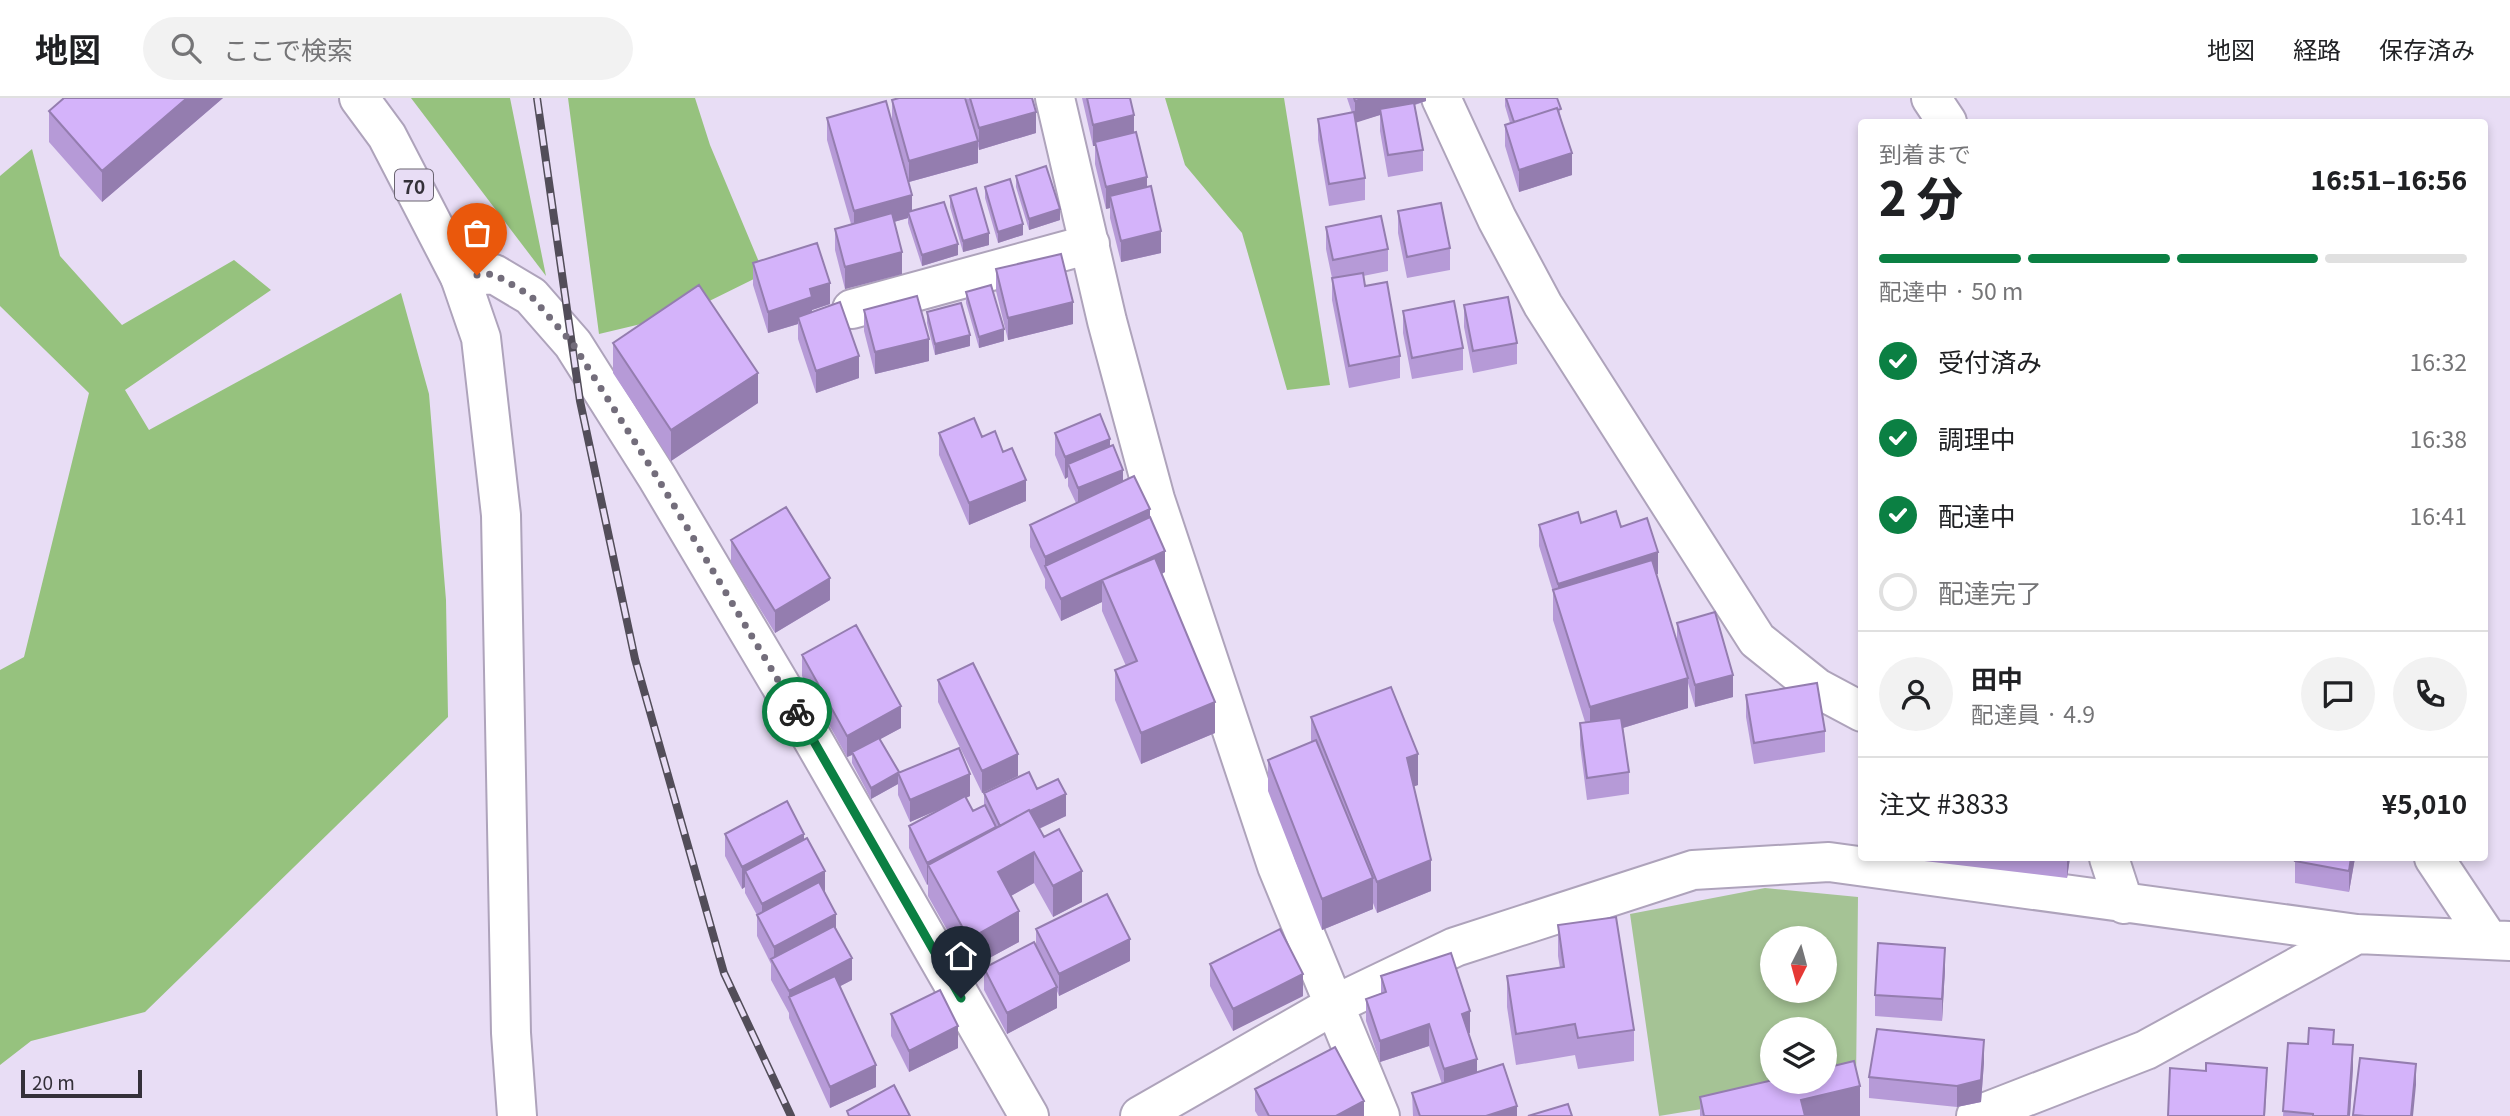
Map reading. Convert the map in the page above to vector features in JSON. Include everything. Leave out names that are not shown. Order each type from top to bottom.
[{"type":"street","name":"70","points":[[359,98],[387,136],[460,277]]},
{"type":"street","points":[[1055,98],[1155,499],[1277,866],[1380,1116]]},
{"type":"street","points":[[1441,98],[1497,219],[1544,305],[1757,640],[1817,688],[1858,710]]},
{"type":"street","points":[[1931,98],[1945,119]]},
{"type":"street","points":[[852,309],[1090,244]]},
{"type":"street","points":[[517,1116],[511,1033],[501,514],[481,338],[460,277],[494,274],[531,296],[573,344],[657,477],[791,703],[1029,1116]]},
{"type":"street","points":[[2110,861],[2124,904]]},
{"type":"street","points":[[2436,861],[2499,940]]},
{"type":"street","points":[[1140,1116],[1334,1005],[1455,947],[1693,870],[1829,862],[2357,934],[2499,940]]},
{"type":"street","points":[[1976,1116],[2146,1050],[2357,934]]},
{"type":"green space","points":[[411,98],[510,98],[546,276]]},
{"type":"green space","points":[[568,98],[695,98],[710,145],[764,274],[683,314],[599,334]]},
{"type":"green space","points":[[1165,98],[1284,98],[1330,385],[1287,390],[1242,233],[1185,165]]},
{"type":"green space","points":[[32,149],[60,256],[122,325],[234,260],[271,290],[125,390],[149,430],[401,293],[429,394],[446,600],[448,717],[145,1012],[31,1041],[0,1065],[0,670],[24,657],[89,393],[0,306],[0,176]]},
{"type":"green space","points":[[1765,888],[1858,897],[1856,1084],[1837,1087],[1837,1017],[1760,1017],[1760,1094],[1794,1094],[1659,1116],[1630,914]]},
{"type":"building","points":[[64,98],[187,98],[102,171],[49,111]]},
{"type":"building","points":[[965,98],[978,141],[909,161],[892,100]]},
{"type":"building","points":[[970,98],[1032,98],[1036,112],[979,128]]},
{"type":"building","points":[[1087,98],[1130,98],[1134,115],[1093,125]]},
{"type":"building","points":[[1506,98],[1557,98],[1561,109],[1514,122]]},
{"type":"building","points":[[886,101],[912,195],[854,211],[827,118]]},
{"type":"building","points":[[1414,103],[1423,150],[1388,155],[1380,109]]},
{"type":"building","points":[[1557,108],[1572,153],[1519,170],[1505,125]]},
{"type":"building","points":[[1354,112],[1365,178],[1329,184],[1318,119]]},
{"type":"building","points":[[1136,132],[1147,177],[1106,187],[1095,142]]},
{"type":"building","points":[[1046,166],[1060,209],[1029,219],[1016,176]]},
{"type":"building","points":[[1010,179],[1023,224],[998,232],[985,187]]},
{"type":"building","points":[[1151,186],[1161,231],[1121,241],[1110,196]]},
{"type":"building","points":[[976,188],[989,233],[963,241],[950,196]]},
{"type":"building","points":[[944,202],[958,244],[922,255],[908,212]]},
{"type":"building","points":[[1441,203],[1450,248],[1407,257],[1398,211]]},
{"type":"building","points":[[892,213],[902,252],[845,267],[835,229]]},
{"type":"building","points":[[1381,216],[1388,249],[1333,260],[1326,227]]},
{"type":"building","points":[[817,243],[830,283],[810,289],[812,297],[768,312],[753,263]]},
{"type":"building","points":[[1061,254],[1073,302],[1008,318],[996,269]]},
{"type":"building","points":[[1363,273],[1365,286],[1387,282],[1400,356],[1349,366],[1332,278]]},
{"type":"building","points":[[699,285],[758,373],[671,430],[613,343]]},
{"type":"building","points":[[991,285],[1004,329],[979,337],[966,292]]},
{"type":"building","points":[[917,296],[929,339],[875,352],[864,310]]},
{"type":"building","points":[[1508,297],[1517,343],[1473,351],[1464,305]]},
{"type":"building","points":[[1454,301],[1463,348],[1412,358],[1403,311]]},
{"type":"building","points":[[840,302],[859,356],[816,371],[798,317]]},
{"type":"building","points":[[961,303],[970,335],[935,344],[927,312]]},
{"type":"building","points":[[1100,414],[1110,439],[1065,457],[1055,433]]},
{"type":"building","points":[[974,418],[982,437],[995,431],[1003,452],[1012,448],[1026,480],[969,503],[939,433]]},
{"type":"building","points":[[1113,445],[1123,470],[1078,488],[1068,464]]},
{"type":"building","points":[[1134,476],[1150,509],[1045,557],[1030,525]]},
{"type":"building","points":[[786,507],[830,578],[775,611],[731,540]]},
{"type":"building","points":[[1616,511],[1621,527],[1647,518],[1658,552],[1558,584],[1539,525],[1578,512],[1581,523]]},
{"type":"building","points":[[1150,517],[1165,551],[1061,599],[1045,566]]},
{"type":"building","points":[[1155,558],[1215,702],[1141,733],[1115,670],[1137,661],[1102,580]]},
{"type":"building","points":[[1652,560],[1688,678],[1590,707],[1553,590]]},
{"type":"building","points":[[1715,612],[1733,675],[1695,685],[1677,623]]},
{"type":"building","points":[[856,625],[901,706],[847,736],[802,655]]},
{"type":"building","points":[[973,663],[1018,754],[982,771],[938,680]]},
{"type":"building","points":[[1817,683],[1825,731],[1754,743],[1746,695]]},
{"type":"building","points":[[1391,687],[1418,754],[1407,758],[1431,860],[1377,882],[1311,717]]},
{"type":"building","points":[[1621,718],[1629,772],[1587,778],[1580,723]]},
{"type":"building","points":[[879,738],[899,772],[871,788],[852,752]]},
{"type":"building","points":[[1316,740],[1373,878],[1322,899],[1268,760]]},
{"type":"building","points":[[959,748],[970,774],[910,800],[898,773]]},
{"type":"building","points":[[1029,772],[1037,789],[1058,779],[1066,794],[1000,826],[984,793]]},
{"type":"building","points":[[965,796],[973,811],[985,805],[996,827],[927,863],[909,826]]},
{"type":"building","points":[[787,801],[804,834],[742,867],[725,834]]},
{"type":"building","points":[[1029,810],[1044,837],[1059,829],[1082,871],[1053,886],[1034,852],[998,872],[1019,911],[969,939],[928,865]]},
{"type":"building","points":[[807,838],[825,871],[762,904],[745,871]]},
{"type":"building","points":[[2295,861],[2351,861],[2349,871]]},
{"type":"building","points":[[819,882],[836,914],[774,947],[757,915]]},
{"type":"building","points":[[1107,894],[1130,939],[1059,974],[1036,929]]},
{"type":"building","points":[[1616,917],[1634,1030],[1578,1038],[1575,1024],[1516,1034],[1507,976],[1564,967],[1558,925]]},
{"type":"building","points":[[834,926],[852,958],[789,991],[771,959]]},
{"type":"building","points":[[1280,929],[1303,974],[1233,1009],[1210,964]]},
{"type":"building","points":[[1034,942],[1057,987],[1007,1013],[984,968]]},
{"type":"building","points":[[1878,943],[1945,948],[1942,999],[1875,995]]},
{"type":"building","points":[[1451,953],[1470,1011],[1462,1014],[1477,1059],[1444,1069],[1429,1024],[1380,1041],[1366,999],[1386,992],[1381,976]]},
{"type":"building","points":[[835,976],[876,1065],[830,1087],[789,997]]},
{"type":"building","points":[[940,990],[958,1026],[909,1051],[891,1014]]},
{"type":"building","points":[[2309,1028],[2334,1030],[2333,1044],[2353,1045],[2348,1116],[2313,1116],[2283,1111],[2288,1043],[2308,1044]]},
{"type":"building","points":[[1877,1029],[1984,1040],[1981,1080],[1957,1086],[1869,1077]]},
{"type":"building","points":[[1335,1047],[1364,1101],[1336,1116],[1269,1116],[1255,1089]]},
{"type":"building","points":[[2360,1058],[2416,1064],[2411,1116],[2353,1115]]},
{"type":"building","points":[[1854,1061],[1860,1086],[1837,1091],[1837,1065]]},
{"type":"building","points":[[2206,1063],[2267,1068],[2264,1116],[2168,1116],[2170,1068],[2206,1071]]},
{"type":"building","points":[[1503,1064],[1517,1106],[1486,1116],[1420,1116],[1412,1093]]},
{"type":"building","points":[[1760,1083],[1760,1094],[1826,1094],[1801,1100],[1805,1116],[1704,1116],[1700,1097]]},
{"type":"building","points":[[894,1085],[910,1116],[849,1116],[847,1111]]},
{"type":"building","points":[[1568,1104],[1572,1116],[1528,1116]]},
{"type":"railway","points":[[537,98],[580,401],[635,659],[724,973],[791,1116]]},
{"type":"way so far","points":[[477,275],[494,274],[531,296],[573,344],[657,477],[797,712]]},
{"type":"route","points":[[797,712],[961,998]]}]
